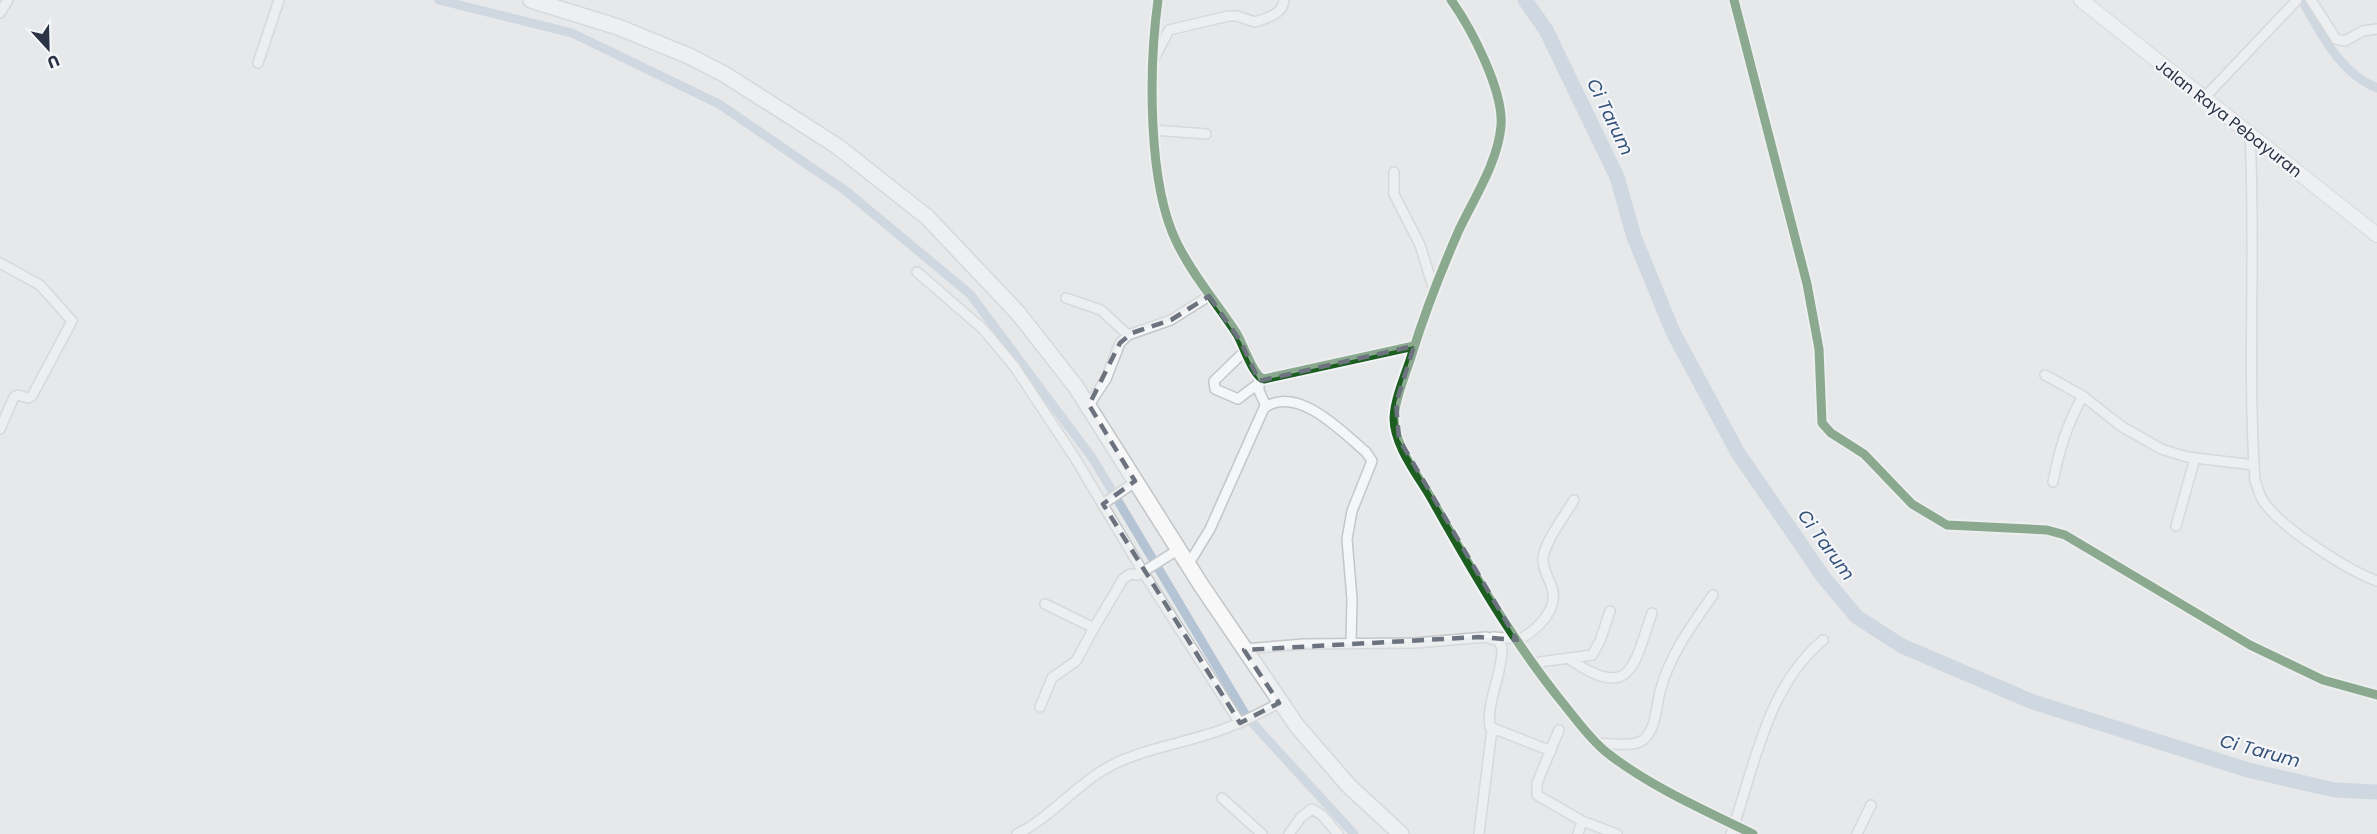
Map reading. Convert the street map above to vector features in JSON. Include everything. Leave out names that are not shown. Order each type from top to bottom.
[{"type":"main road","points":[[531,0],[618,27],[689,56],[761,96],[868,168],[927,217],[985,275],[1027,324],[1089,405],[1132,484],[1175,552],[1188,565],[1244,649],[1274,706],[1349,786],[1401,834]]},
{"type":"main road","name":"Jalan Raya Pebayuran","points":[[2081,0],[2377,235]]},
{"type":"street","points":[[0,13],[8,0]]},
{"type":"street","points":[[258,63],[279,0]]},
{"type":"street","points":[[1158,0],[1154,59],[1154,130],[1157,172],[1167,219],[1177,244],[1246,350],[1259,381],[1259,391],[1266,406]]},
{"type":"street","points":[[1154,59],[1164,35],[1173,28],[1228,16],[1237,16],[1255,22],[1282,9],[1284,0]]},
{"type":"street","points":[[1451,0],[1466,20],[1479,48],[1498,103],[1501,125],[1488,167],[1434,290],[1414,346],[1396,403],[1394,418],[1399,439],[1444,522],[1517,640],[1532,663],[1597,744],[1629,767],[1733,829],[1753,834]]},
{"type":"street","points":[[1734,0],[1807,285],[1819,349],[1820,418],[1826,429],[1864,454],[1911,504],[1947,525],[2047,530],[2065,535],[2250,645],[2323,680],[2377,695]]},
{"type":"street","points":[[2204,98],[2296,0]]},
{"type":"street","points":[[2311,0],[2336,39],[2345,41],[2363,31],[2377,29]]},
{"type":"street","points":[[1156,17],[1173,28]]},
{"type":"street","points":[[1154,130],[1206,134]]},
{"type":"street","points":[[2250,135],[2254,206],[2251,363],[2255,481],[2262,499],[2274,513],[2338,564],[2377,581]]},
{"type":"street","points":[[1394,172],[1394,194],[1420,245],[1434,290]]},
{"type":"street","points":[[0,263],[40,285],[72,321],[32,396],[28,398],[18,395],[14,398],[0,429]]},
{"type":"street","points":[[917,272],[983,329],[997,345],[1106,502],[1242,722]]},
{"type":"street","points":[[1089,405],[1106,379],[1120,343],[1128,335],[1171,320],[1209,296]]},
{"type":"street","points":[[1066,298],[1101,310],[1128,335]]},
{"type":"street","points":[[1246,350],[1214,381],[1215,390],[1238,399],[1259,381],[1414,346]]},
{"type":"street","points":[[2044,375],[2084,396],[2121,426],[2161,449],[2195,458],[2254,465]]},
{"type":"street","points":[[2053,482],[2060,444],[2069,420],[2084,396]]},
{"type":"street","points":[[1188,565],[1210,528],[1256,420],[1266,406],[1284,403],[1316,410],[1372,459],[1352,511],[1347,540],[1352,599],[1351,643]]},
{"type":"street","points":[[2176,526],[2195,458]]},
{"type":"street","points":[[1106,502],[1132,484]]},
{"type":"street","points":[[1244,649],[1351,643],[1415,643],[1488,637],[1517,640],[1542,622],[1550,609],[1553,593],[1544,569],[1544,556],[1574,500]]},
{"type":"street","points":[[1040,707],[1052,678],[1076,661],[1123,579],[1146,570],[1175,552]]},
{"type":"street","points":[[1597,744],[1631,744],[1647,735],[1652,728],[1659,694],[1673,655],[1713,595]]},
{"type":"street","points":[[1045,604],[1094,628]]},
{"type":"street","points":[[1532,663],[1583,658],[1596,651],[1610,611]]},
{"type":"street","points":[[1571,660],[1601,677],[1621,678],[1627,674],[1636,658],[1652,613]]},
{"type":"street","points":[[1479,834],[1492,729],[1490,712],[1502,659],[1502,647],[1498,641],[1488,637]]},
{"type":"street","points":[[1733,829],[1767,723],[1782,690],[1800,662],[1824,640]]},
{"type":"street","points":[[1017,834],[1039,820],[1091,779],[1118,762],[1242,722],[1274,706]]},
{"type":"street","points":[[1492,729],[1551,752]]},
{"type":"street","points":[[1559,730],[1537,783],[1537,795],[1582,821],[1617,834]]},
{"type":"street","points":[[1222,798],[1262,834]]},
{"type":"street","points":[[1857,834],[1871,805]]},
{"type":"street","points":[[1289,834],[1301,817],[1314,809],[1338,834]]},
{"type":"street","points":[[1578,834],[1582,821]]},
{"type":"highlighted area","points":[[1209,296],[1241,342],[1259,381],[1414,346],[1396,403],[1399,439],[1517,640],[1479,637],[1244,650],[1279,703],[1240,723],[1103,504],[1135,481],[1089,405],[1120,343],[1132,333],[1171,320]]},
{"type":"waterway","points":[[439,0],[572,33],[719,104],[846,191],[970,294],[1093,459],[1247,717],[1354,834]]},
{"type":"waterway","name":"Ci Tarum","points":[[1525,0],[1546,30],[1617,177],[1634,237],[1673,332],[1738,453],[1824,578],[1857,617],[1902,646],[2033,702],[2248,770],[2335,790],[2377,792]]},
{"type":"waterway","points":[[2302,0],[2324,39],[2342,63],[2352,73],[2377,88]]},
{"type":"cycle path","points":[[1158,0],[1153,57],[1153,124],[1155,157],[1167,218],[1183,255],[1237,334],[1256,373],[1264,379],[1414,346]]},
{"type":"cycle path","points":[[1451,0],[1485,60],[1497,95],[1501,126],[1495,153],[1446,261],[1401,386],[1394,418],[1398,438],[1413,469],[1508,628],[1543,678],[1588,735],[1606,752],[1640,776],[1753,834]]},
{"type":"cycle path","points":[[1734,0],[1807,284],[1819,349],[1822,423],[1831,433],[1864,454],[1912,504],[1947,525],[2047,530],[2065,535],[2250,645],[2323,680],[2377,695]]}]
